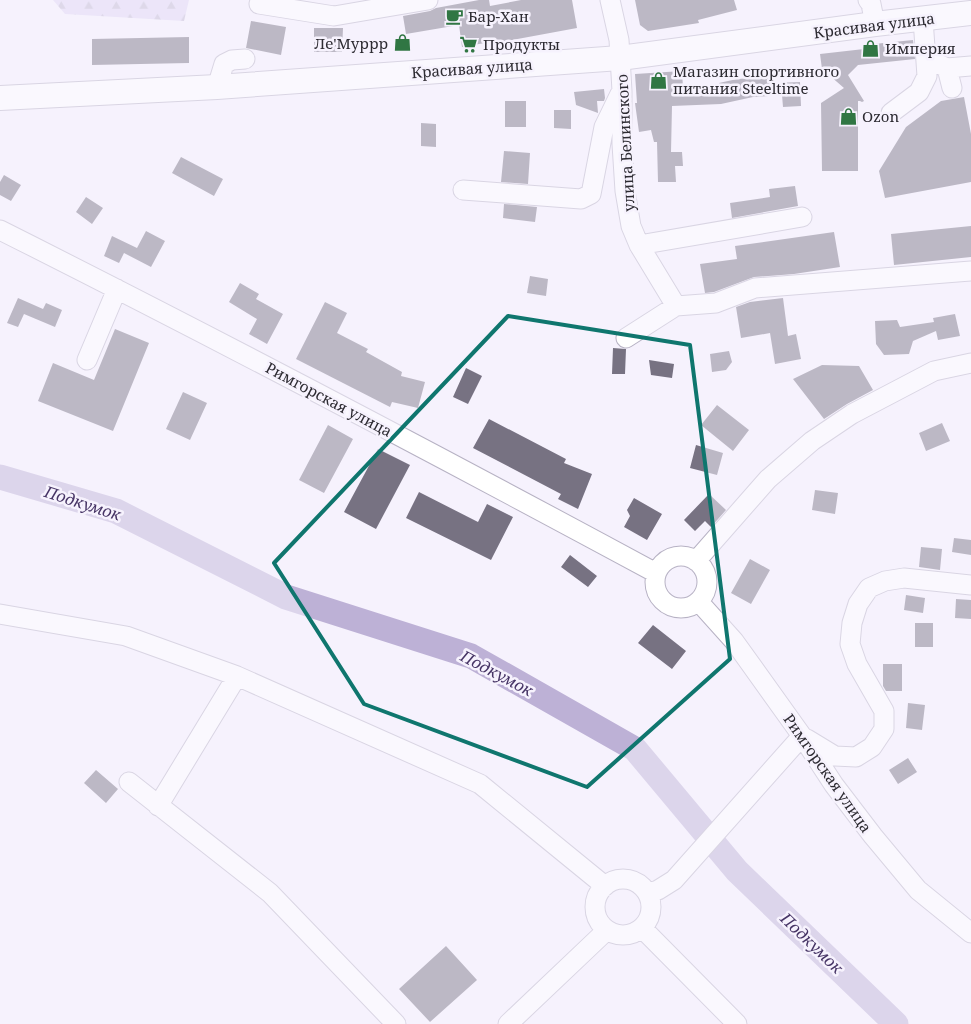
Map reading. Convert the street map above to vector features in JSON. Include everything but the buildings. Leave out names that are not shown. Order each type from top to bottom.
[{"type":"main road","name":"Красивая улица","points":[[0,98],[217,87],[317,86],[620,58],[971,13]]},
{"type":"street","points":[[258,4],[334,16],[428,0]]},
{"type":"street","name":"улица Белинского","points":[[610,0],[619,40],[625,191],[631,226],[639,245],[676,306]]},
{"type":"street","points":[[868,0],[871,4],[875,24]]},
{"type":"street","points":[[890,113],[919,92],[927,76],[923,19]]},
{"type":"street","points":[[926,58],[947,68],[971,66]]},
{"type":"street","points":[[217,87],[224,64],[232,60],[244,59]]},
{"type":"street","points":[[947,68],[952,88]]},
{"type":"street","points":[[463,190],[581,198],[591,194],[604,127],[622,91]]},
{"type":"street","points":[[639,245],[802,217]]},
{"type":"street","name":"Римгорская улица","points":[[0,230],[452,464],[656,573]]},
{"type":"street","points":[[626,338],[676,306],[716,303],[756,288],[971,271]]},
{"type":"street","points":[[87,360],[117,289]]},
{"type":"street","points":[[696,561],[768,480],[812,441],[852,414],[934,371],[971,363]]},
{"type":"street","points":[[681,556],[696,561],[702,567],[707,581],[703,596],[691,607],[682,609],[666,604],[660,598],[654,582],[660,566],[666,560],[673,557],[681,556]]},
{"type":"street","points":[[648,893],[658,890],[674,880],[802,736],[835,756],[856,757],[872,747],[884,730],[884,710],[856,664],[850,644],[852,623],[858,604],[869,588],[885,581],[904,578],[971,585]]},
{"type":"street","name":"Римгорская улица","points":[[698,602],[734,641],[802,736],[834,785],[873,836],[918,890],[971,932]]},
{"type":"street","points":[[0,614],[126,636],[237,676],[480,784],[605,886]]},
{"type":"street","points":[[158,806],[237,676]]},
{"type":"street","points":[[129,782],[270,893],[396,1024]]},
{"type":"street","points":[[620,879],[628,879],[643,886],[648,893],[651,902],[651,912],[642,928],[634,933],[625,935],[607,930],[601,924],[595,908],[599,892],[605,886],[620,879]]},
{"type":"street","points":[[642,928],[737,1024]]},
{"type":"street","points":[[508,1024],[607,930]]},
{"type":"highlighted area","points":[[508,316],[690,345],[730,659],[587,787],[364,704],[274,563]]},
{"type":"green space","points":[[53,0],[189,0],[184,21],[65,14]]},
{"type":"waterway","name":"Подкумок","points":[[0,477],[116,511],[286,597],[471,656],[635,749],[737,871],[896,1024]]},
{"type":"place","name":"Бар-Хан","points":[[454,16]]},
{"type":"place","name":"Ле'Муррр","points":[[402,43]]},
{"type":"place","name":"Продукты","points":[[469,44]]},
{"type":"place","name":"Империя","points":[[871,48]]},
{"type":"place","name":"Магазин спортивного питания Steeltime","points":[[659,80]]},
{"type":"place","name":"Ozon","points":[[848,116]]}]
